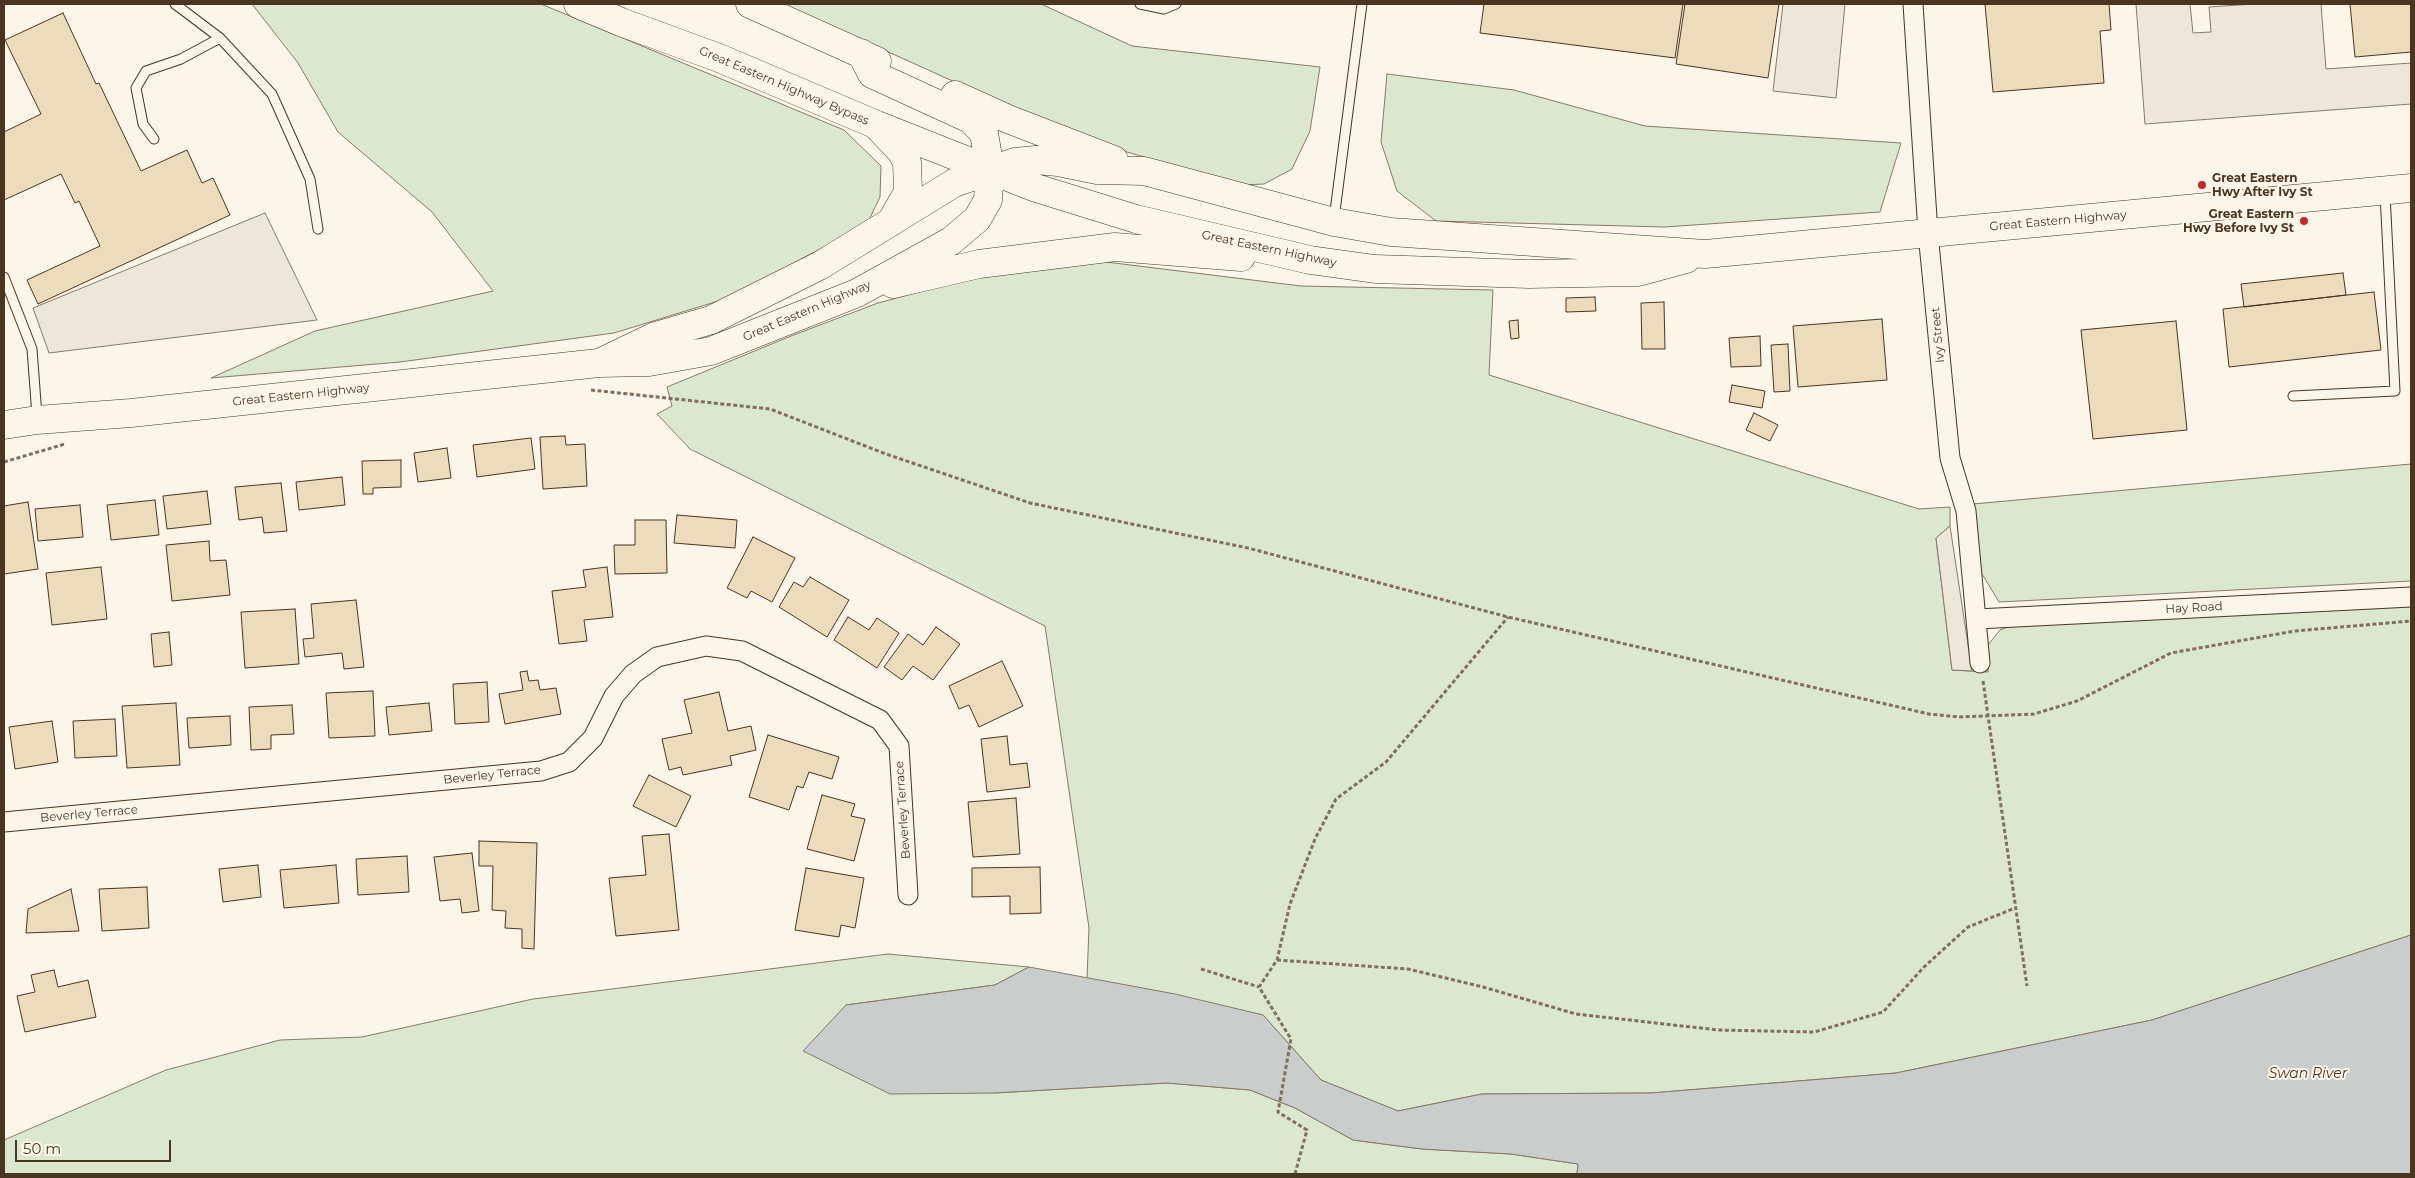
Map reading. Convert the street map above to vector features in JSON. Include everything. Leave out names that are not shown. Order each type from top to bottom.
[{"type":"highway","name":"Great Eastern Highway Bypass","points":[[578,4],[719,58],[876,125],[990,170]]},
{"type":"highway","points":[[750,4],[1008,119],[1144,172]]},
{"type":"highway","name":"Great Eastern Highway","points":[[4,424],[131,414],[599,363],[649,362],[711,350],[857,293],[951,241],[978,218],[988,200],[990,170],[987,140],[984,133],[970,119],[872,74],[861,53]]},
{"type":"highway","points":[[876,125],[901,151],[907,162],[908,192],[891,222]]},
{"type":"highway","name":"Great Eastern Highway","points":[[599,363],[653,338],[711,320],[821,265],[954,183],[1015,162],[1036,160],[1058,162],[1097,170],[1144,172],[1334,222],[1391,232],[1705,254],[2398,189]]},
{"type":"highway","name":"Great Eastern Highway","points":[[990,170],[1036,188],[1136,219],[1310,260],[1394,269],[1529,274],[1638,272],[1705,254]]},
{"type":"highway","points":[[857,293],[979,264],[1114,247],[1215,256],[1310,260]]},
{"type":"street","name":"Ivy Street","points":[[1913,4],[1928,233],[1951,467],[1966,511],[1980,663]]},
{"type":"street","name":"Hay Road","points":[[1977,619],[2411,597]]},
{"type":"street","name":"Beverley Terrace","points":[[4,822],[540,770],[569,762],[594,738],[614,696],[633,674],[657,657],[706,646],[742,651],[880,720],[899,746],[908,895]]},
{"type":"lane","points":[[175,4],[220,38],[272,94],[310,179],[318,229]]},
{"type":"lane","points":[[1140,4],[1164,9],[1176,4]]},
{"type":"lane","points":[[1334,222],[1362,4]]},
{"type":"lane","points":[[154,139],[143,124],[136,88],[146,71],[181,59],[220,38]]},
{"type":"lane","points":[[2293,396],[2395,391],[2398,189]]},
{"type":"lane","points":[[4,277],[32,349],[38,420]]},
{"type":"path","points":[[597,390],[770,409],[886,454],[1030,503],[1248,548],[1508,617],[1386,762],[1336,798],[1315,839],[1290,904],[1277,960],[1259,987]]},
{"type":"path","points":[[1980,663],[2027,986]]},
{"type":"path","points":[[1277,960],[1408,969],[1483,987],[1576,1014],[1718,1030],[1814,1032],[1883,1012],[1924,967],[1968,927],[2016,908]]},
{"type":"path","points":[[1201,969],[1259,987],[1291,1039],[1278,1112],[1307,1130],[1295,1174]]},
{"type":"green space","points":[[252,4],[541,4],[844,130],[881,166],[880,197],[867,224],[728,298],[614,333],[400,362],[211,378],[315,331],[493,291],[432,212],[338,132],[298,63]]},
{"type":"green space","points":[[782,4],[1041,4],[1132,46],[1320,67],[1310,131],[1292,169],[1264,184],[1240,185],[1079,138]]},
{"type":"green space","points":[[1387,74],[1514,90],[1645,126],[1901,143],[1880,212],[1665,227],[1436,221],[1397,191],[1381,142]]},
{"type":"green space","points":[[1106,262],[1301,286],[1493,290],[1489,375],[1919,509],[1950,507],[1950,526],[1936,538],[1952,670],[1988,672],[1988,645],[2000,630],[2022,621],[2411,606],[2411,935],[2152,1020],[1896,1073],[1651,1093],[1482,1094],[1398,1111],[1321,1080],[1263,1015],[1087,978],[1089,928],[1045,626],[690,449],[657,414],[672,406],[667,387],[791,336],[878,303],[991,273]]},
{"type":"green space","points":[[2411,464],[2411,581],[1999,602],[1979,569],[1973,504]]},
{"type":"green space","points":[[888,954],[1029,967],[995,985],[846,1005],[994,1093],[1167,1083],[1250,1090],[1295,1108],[1353,1140],[1422,1149],[1511,1154],[1578,1164],[1577,1174],[4,1174],[4,1140],[166,1070],[280,1040],[362,1037],[533,999]]},
{"type":"shaded area","points":[[1783,4],[1845,4],[1836,98],[1773,91]]},
{"type":"shaded area","points":[[2136,4],[2190,4],[2193,33],[2211,32],[2209,7],[2253,4],[2321,4],[2326,69],[2411,63],[2411,104],[2145,124]]},
{"type":"shaded area","points":[[265,213],[317,320],[49,353],[33,308]]},
{"type":"shaded area","points":[[1950,526],[1972,671],[1952,670],[1936,538]]},
{"type":"water","name":"Swan River","points":[[2411,935],[2411,1174],[1577,1174],[1578,1164],[1511,1154],[1422,1149],[1353,1140],[1295,1108],[1250,1090],[1167,1083],[994,1093],[890,1094],[803,1051],[846,1005],[995,985],[1029,967],[1175,994],[1263,1015],[1321,1080],[1398,1111],[1482,1094],[1651,1093],[1896,1073],[2152,1020]]},
{"type":"building","points":[[1484,4],[1683,4],[1675,58],[1480,33]]},
{"type":"building","points":[[1685,4],[1779,4],[1768,78],[1676,64]]},
{"type":"building","points":[[1985,4],[2109,4],[2111,30],[2100,31],[2104,83],[1993,92]]},
{"type":"building","points":[[2350,4],[2411,4],[2411,52],[2355,57]]},
{"type":"building","points":[[63,13],[96,84],[99,83],[141,171],[187,150],[202,183],[213,178],[230,215],[38,304],[27,280],[100,246],[79,201],[75,203],[61,174],[4,200],[4,132],[41,114],[5,40]]},
{"type":"building","points":[[2343,273],[2346,295],[2244,307],[2241,284]]},
{"type":"building","points":[[2374,292],[2381,350],[2229,367],[2223,309]]},
{"type":"building","points":[[1595,297],[1596,311],[1566,312],[1566,298]]},
{"type":"building","points":[[1664,302],[1665,349],[1642,349],[1641,303]]},
{"type":"building","points":[[1882,319],[1887,380],[1798,387],[1793,326]]},
{"type":"building","points":[[1518,320],[1519,338],[1511,339],[1509,321]]},
{"type":"building","points":[[2176,321],[2187,430],[2093,439],[2081,330]]},
{"type":"building","points":[[1760,336],[1761,366],[1731,367],[1729,338]]},
{"type":"building","points":[[1788,344],[1790,391],[1774,392],[1771,345]]},
{"type":"building","points":[[1732,385],[1765,391],[1762,408],[1729,402]]},
{"type":"building","points":[[1754,413],[1778,425],[1770,441],[1746,430]]},
{"type":"building","points":[[565,436],[566,445],[585,444],[587,486],[543,489],[540,437]]},
{"type":"building","points":[[531,438],[535,469],[477,477],[473,445]]},
{"type":"building","points":[[447,448],[451,478],[418,482],[414,453]]},
{"type":"building","points":[[401,460],[401,487],[373,488],[373,494],[363,494],[362,461]]},
{"type":"building","points":[[342,477],[345,505],[299,510],[296,482]]},
{"type":"building","points":[[281,483],[287,531],[264,533],[262,517],[239,520],[235,487]]},
{"type":"building","points":[[207,491],[211,524],[167,529],[163,496]]},
{"type":"building","points":[[155,500],[159,535],[111,540],[107,505]]},
{"type":"building","points":[[28,502],[38,569],[4,574],[4,506]]},
{"type":"building","points":[[80,505],[83,537],[38,541],[35,509]]},
{"type":"building","points":[[677,515],[737,520],[735,548],[674,543]]},
{"type":"building","points":[[635,520],[666,520],[667,573],[615,574],[614,545],[635,545]]},
{"type":"building","points":[[753,537],[795,558],[772,602],[751,591],[747,598],[727,588]]},
{"type":"building","points":[[209,541],[210,561],[226,560],[230,595],[172,601],[166,545]]},
{"type":"building","points":[[101,567],[107,619],[52,625],[46,573]]},
{"type":"building","points":[[607,567],[613,617],[584,620],[587,641],[559,644],[552,591],[586,587],[583,570]]},
{"type":"building","points":[[810,577],[849,600],[827,637],[779,607],[794,582],[803,587]]},
{"type":"building","points":[[356,600],[364,667],[344,669],[342,653],[305,657],[303,639],[314,638],[311,604]]},
{"type":"building","points":[[295,609],[299,664],[245,668],[241,612]]},
{"type":"building","points":[[848,617],[869,630],[877,618],[899,633],[877,668],[834,640]]},
{"type":"building","points":[[936,627],[960,644],[933,680],[913,666],[902,680],[884,667],[908,634],[923,645]]},
{"type":"building","points":[[169,632],[172,665],[154,667],[151,634]]},
{"type":"building","points":[[1002,661],[1023,706],[979,727],[969,705],[959,709],[949,686]]},
{"type":"building","points":[[527,671],[529,681],[538,680],[540,690],[556,688],[561,714],[505,724],[499,694],[523,690],[520,672]]},
{"type":"building","points":[[487,682],[489,722],[455,724],[453,684]]},
{"type":"building","points":[[373,691],[375,736],[329,738],[326,693]]},
{"type":"building","points":[[719,692],[728,731],[751,726],[756,750],[730,756],[732,765],[683,775],[681,767],[669,770],[662,739],[692,733],[684,700]]},
{"type":"building","points":[[176,703],[180,765],[127,768],[122,706]]},
{"type":"building","points":[[429,703],[432,731],[389,735],[386,707]]},
{"type":"building","points":[[292,705],[294,734],[271,735],[271,749],[251,750],[249,707]]},
{"type":"building","points":[[230,716],[231,745],[189,748],[187,718]]},
{"type":"building","points":[[115,719],[117,756],[75,758],[73,721]]},
{"type":"building","points":[[52,721],[58,762],[15,769],[9,727]]},
{"type":"building","points":[[768,735],[839,757],[832,779],[809,772],[803,788],[797,786],[789,810],[749,797]]},
{"type":"building","points":[[1007,736],[1010,765],[1027,763],[1030,787],[987,792],[981,739]]},
{"type":"building","points":[[649,775],[691,796],[676,827],[633,806]]},
{"type":"building","points":[[822,795],[855,804],[851,816],[865,819],[854,861],[807,849]]},
{"type":"building","points":[[1016,798],[1020,854],[973,857],[968,802]]},
{"type":"building","points":[[669,834],[679,930],[616,936],[609,878],[646,875],[642,836]]},
{"type":"building","points":[[479,841],[537,843],[534,949],[522,948],[522,929],[505,928],[506,911],[492,910],[493,866],[479,866]]},
{"type":"building","points":[[472,853],[479,911],[462,913],[460,899],[440,901],[434,857]]},
{"type":"building","points":[[407,856],[409,892],[358,895],[356,859]]},
{"type":"building","points":[[258,865],[261,897],[223,902],[219,869]]},
{"type":"building","points":[[336,865],[339,903],[284,908],[280,870]]},
{"type":"building","points":[[1040,867],[1041,913],[1010,914],[1010,896],[972,897],[972,868]]},
{"type":"building","points":[[806,868],[864,878],[855,928],[841,925],[839,937],[795,930]]},
{"type":"building","points":[[147,887],[149,928],[102,931],[99,889]]},
{"type":"building","points":[[71,889],[79,931],[26,933],[28,909]]},
{"type":"building","points":[[54,970],[58,987],[88,980],[96,1017],[25,1032],[17,996],[35,992],[31,975]]},
{"type":"place","name":"Great Eastern Hwy After Ivy St","points":[[2202,185]]},
{"type":"place","name":"Great Eastern Hwy Before Ivy St","points":[[2304,221]]}]
